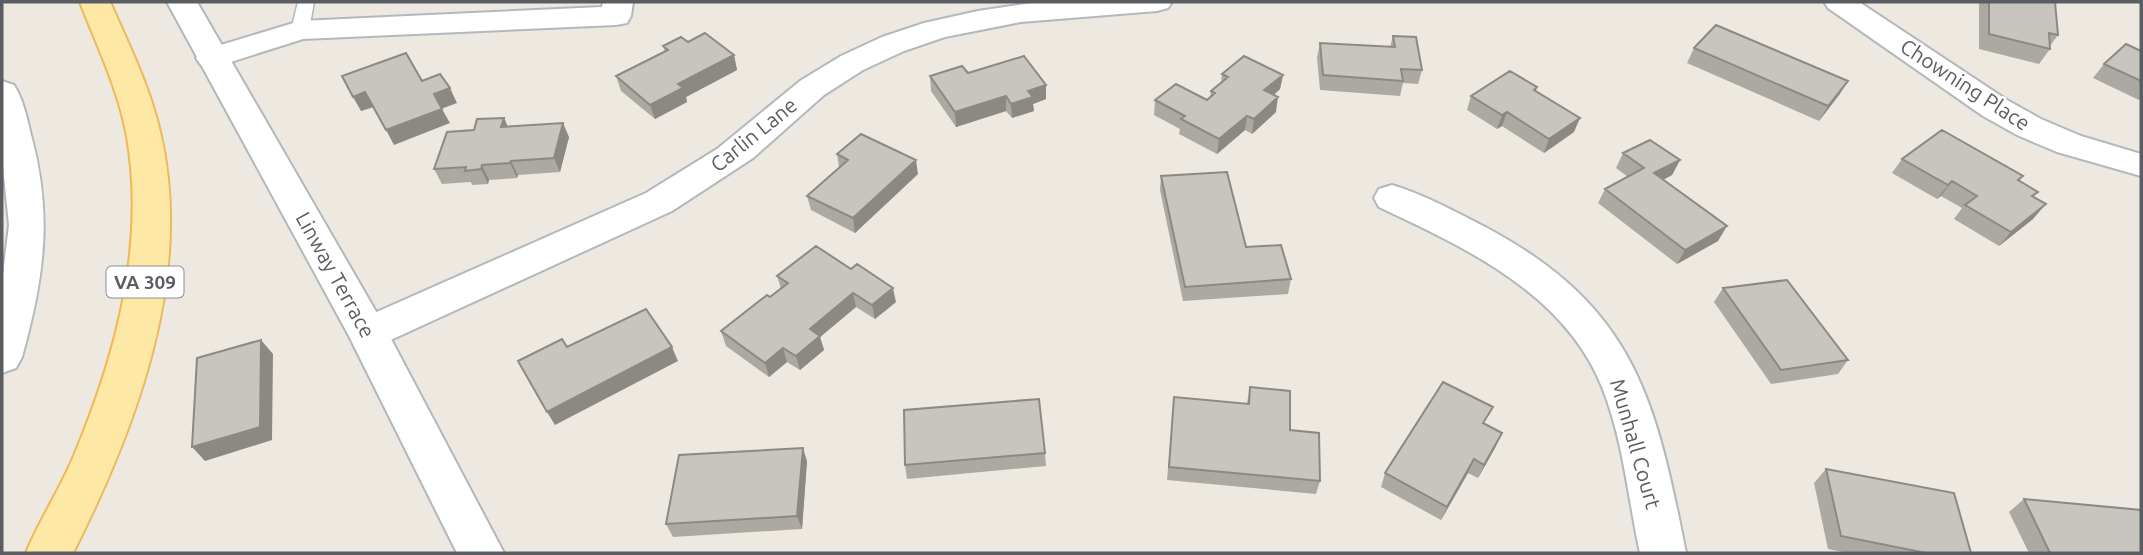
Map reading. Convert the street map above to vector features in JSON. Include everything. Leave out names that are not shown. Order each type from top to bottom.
[{"type":"main road","name":"VA 309","points":[[49,553],[102,443],[132,348],[148,264],[152,196],[145,138],[129,87],[94,2]]},
{"type":"street","name":"Linway Terrace","points":[[182,2],[368,333],[481,553]]},
{"type":"street","points":[[212,58],[303,16],[616,16],[618,2]]},
{"type":"street","name":"Carlin Lane","points":[[368,333],[658,202],[709,173],[810,90],[838,71],[888,46],[921,33],[993,16],[1053,8],[1157,2]]},
{"type":"street","name":"Chowning Place","points":[[1839,2],[1995,108],[2029,128],[2069,144],[2138,165]]},
{"type":"street","points":[[2,92],[25,191],[27,225],[20,288],[2,357]]},
{"type":"street","name":"Munhall Court","points":[[1392,198],[1465,231],[1535,273],[1572,308],[1603,349],[1623,387],[1645,467],[1663,553]]},
{"type":"building","points":[[1989,2],[2055,2],[2058,35],[2049,33],[2050,49],[1989,34]]},
{"type":"building","points":[[1716,25],[1848,81],[1828,106],[1694,48]]},
{"type":"building","points":[[705,33],[734,55],[678,84],[683,88],[650,105],[616,76],[668,50],[663,46],[681,37],[688,42]]},
{"type":"building","points":[[1393,36],[1416,37],[1422,70],[1401,69],[1403,81],[1323,75],[1320,43],[1395,47]]},
{"type":"building","points":[[2126,44],[2141,51],[2141,81],[2104,64]]},
{"type":"building","points":[[406,53],[422,81],[440,74],[450,88],[434,94],[442,109],[386,130],[365,92],[353,97],[342,76]]},
{"type":"building","points":[[1024,56],[1046,85],[1028,91],[1033,97],[1011,104],[1006,96],[955,112],[930,76],[962,66],[968,73]]},
{"type":"building","points":[[1244,56],[1283,75],[1264,90],[1278,97],[1254,119],[1247,116],[1219,139],[1181,119],[1185,116],[1155,100],[1176,84],[1207,100],[1215,93],[1211,91],[1228,77],[1222,74]]},
{"type":"building","points":[[1510,71],[1537,87],[1534,90],[1580,118],[1549,139],[1507,112],[1502,115],[1471,96]]},
{"type":"building","points":[[504,118],[501,127],[563,123],[554,158],[482,165],[481,169],[465,171],[466,167],[434,169],[447,132],[474,130],[477,119]]},
{"type":"building","points":[[1942,130],[2023,176],[2018,180],[2038,192],[2032,196],[2046,204],[2011,232],[1965,205],[1977,196],[1952,181],[1948,185],[1902,159]]},
{"type":"building","points":[[861,134],[916,160],[853,218],[807,196],[848,160],[837,154]]},
{"type":"building","points":[[1650,140],[1680,160],[1654,173],[1727,226],[1685,250],[1605,189],[1644,168],[1623,153]]},
{"type":"building","points":[[1227,172],[1246,247],[1281,245],[1291,279],[1185,287],[1161,176]]},
{"type":"building","points":[[816,246],[851,269],[857,264],[893,288],[872,305],[853,293],[810,329],[820,336],[796,356],[783,348],[765,363],[721,331],[767,295],[770,297],[788,283],[777,276]]},
{"type":"building","points":[[1787,280],[1848,360],[1781,370],[1723,288]]},
{"type":"building","points":[[646,309],[672,347],[547,412],[518,361],[562,339],[567,347]]},
{"type":"building","points":[[261,340],[260,427],[192,447],[197,358]]},
{"type":"building","points":[[1443,382],[1493,407],[1483,423],[1502,433],[1484,465],[1474,459],[1447,507],[1385,473]]},
{"type":"building","points":[[1250,387],[1290,391],[1290,430],[1319,433],[1320,481],[1169,467],[1174,397],[1249,404]]},
{"type":"building","points":[[1039,399],[1045,453],[905,465],[904,410]]},
{"type":"building","points":[[803,448],[797,516],[666,524],[679,455]]},
{"type":"building","points":[[1826,469],[1954,493],[1971,553],[1926,553],[1841,536]]},
{"type":"building","points":[[2024,499],[2141,510],[2141,553],[2050,553]]}]
